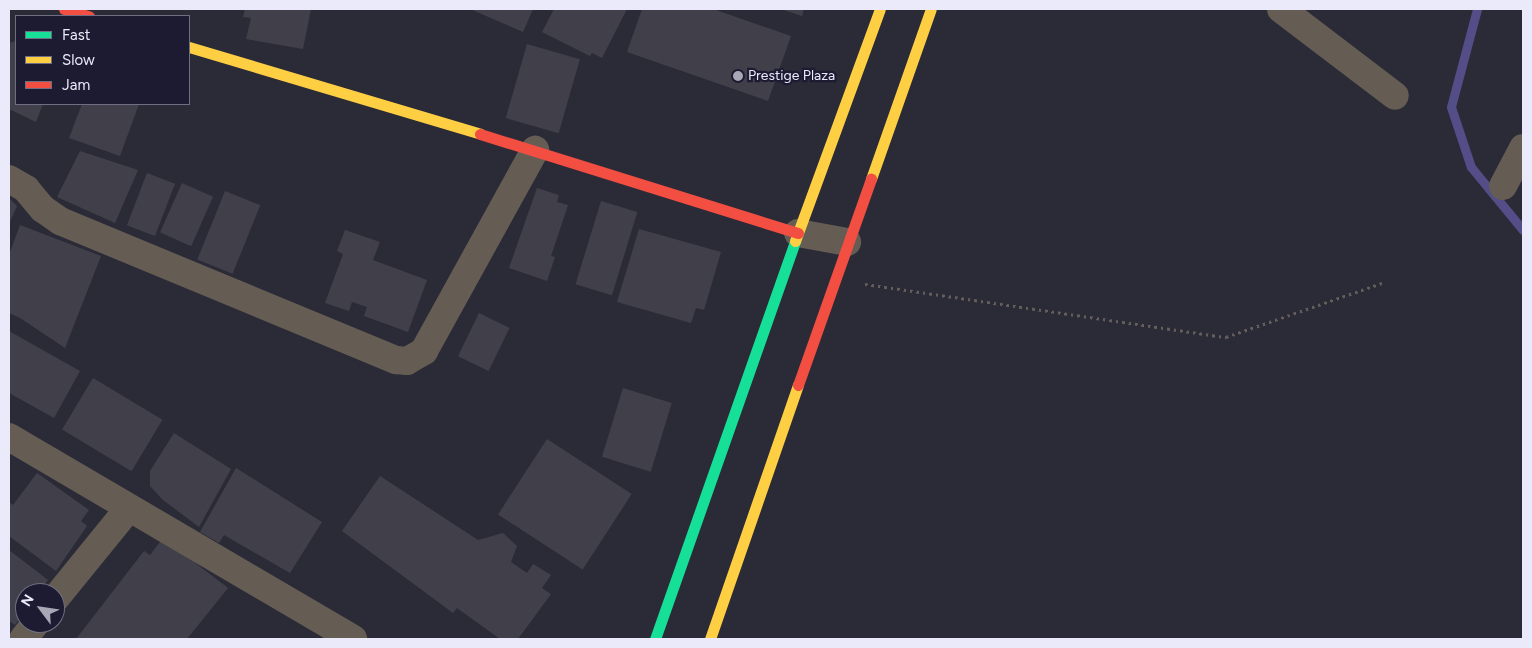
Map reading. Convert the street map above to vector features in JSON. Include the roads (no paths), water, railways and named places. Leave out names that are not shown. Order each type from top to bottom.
[{"type":"main road","points":[[64,9],[85,15]]},
{"type":"main road","points":[[655,639],[798,232],[880,9]]},
{"type":"main road","points":[[710,639],[834,280],[931,9]]},
{"type":"main road","points":[[190,47],[535,150],[798,232]]},
{"type":"street","points":[[1281,9],[1395,96]]},
{"type":"street","points":[[1503,186],[1523,148]]},
{"type":"street","points":[[9,179],[26,189],[43,210],[60,222],[396,360],[407,361],[424,352],[535,150]]},
{"type":"street","points":[[798,232],[848,242]]},
{"type":"street","points":[[9,437],[353,639]]},
{"type":"street","points":[[65,587],[130,508]]},
{"type":"waterway","points":[[1477,9],[1451,107],[1471,167],[1523,230]]},
{"type":"place","name":"Prestige Plaza","points":[[738,76]]}]
